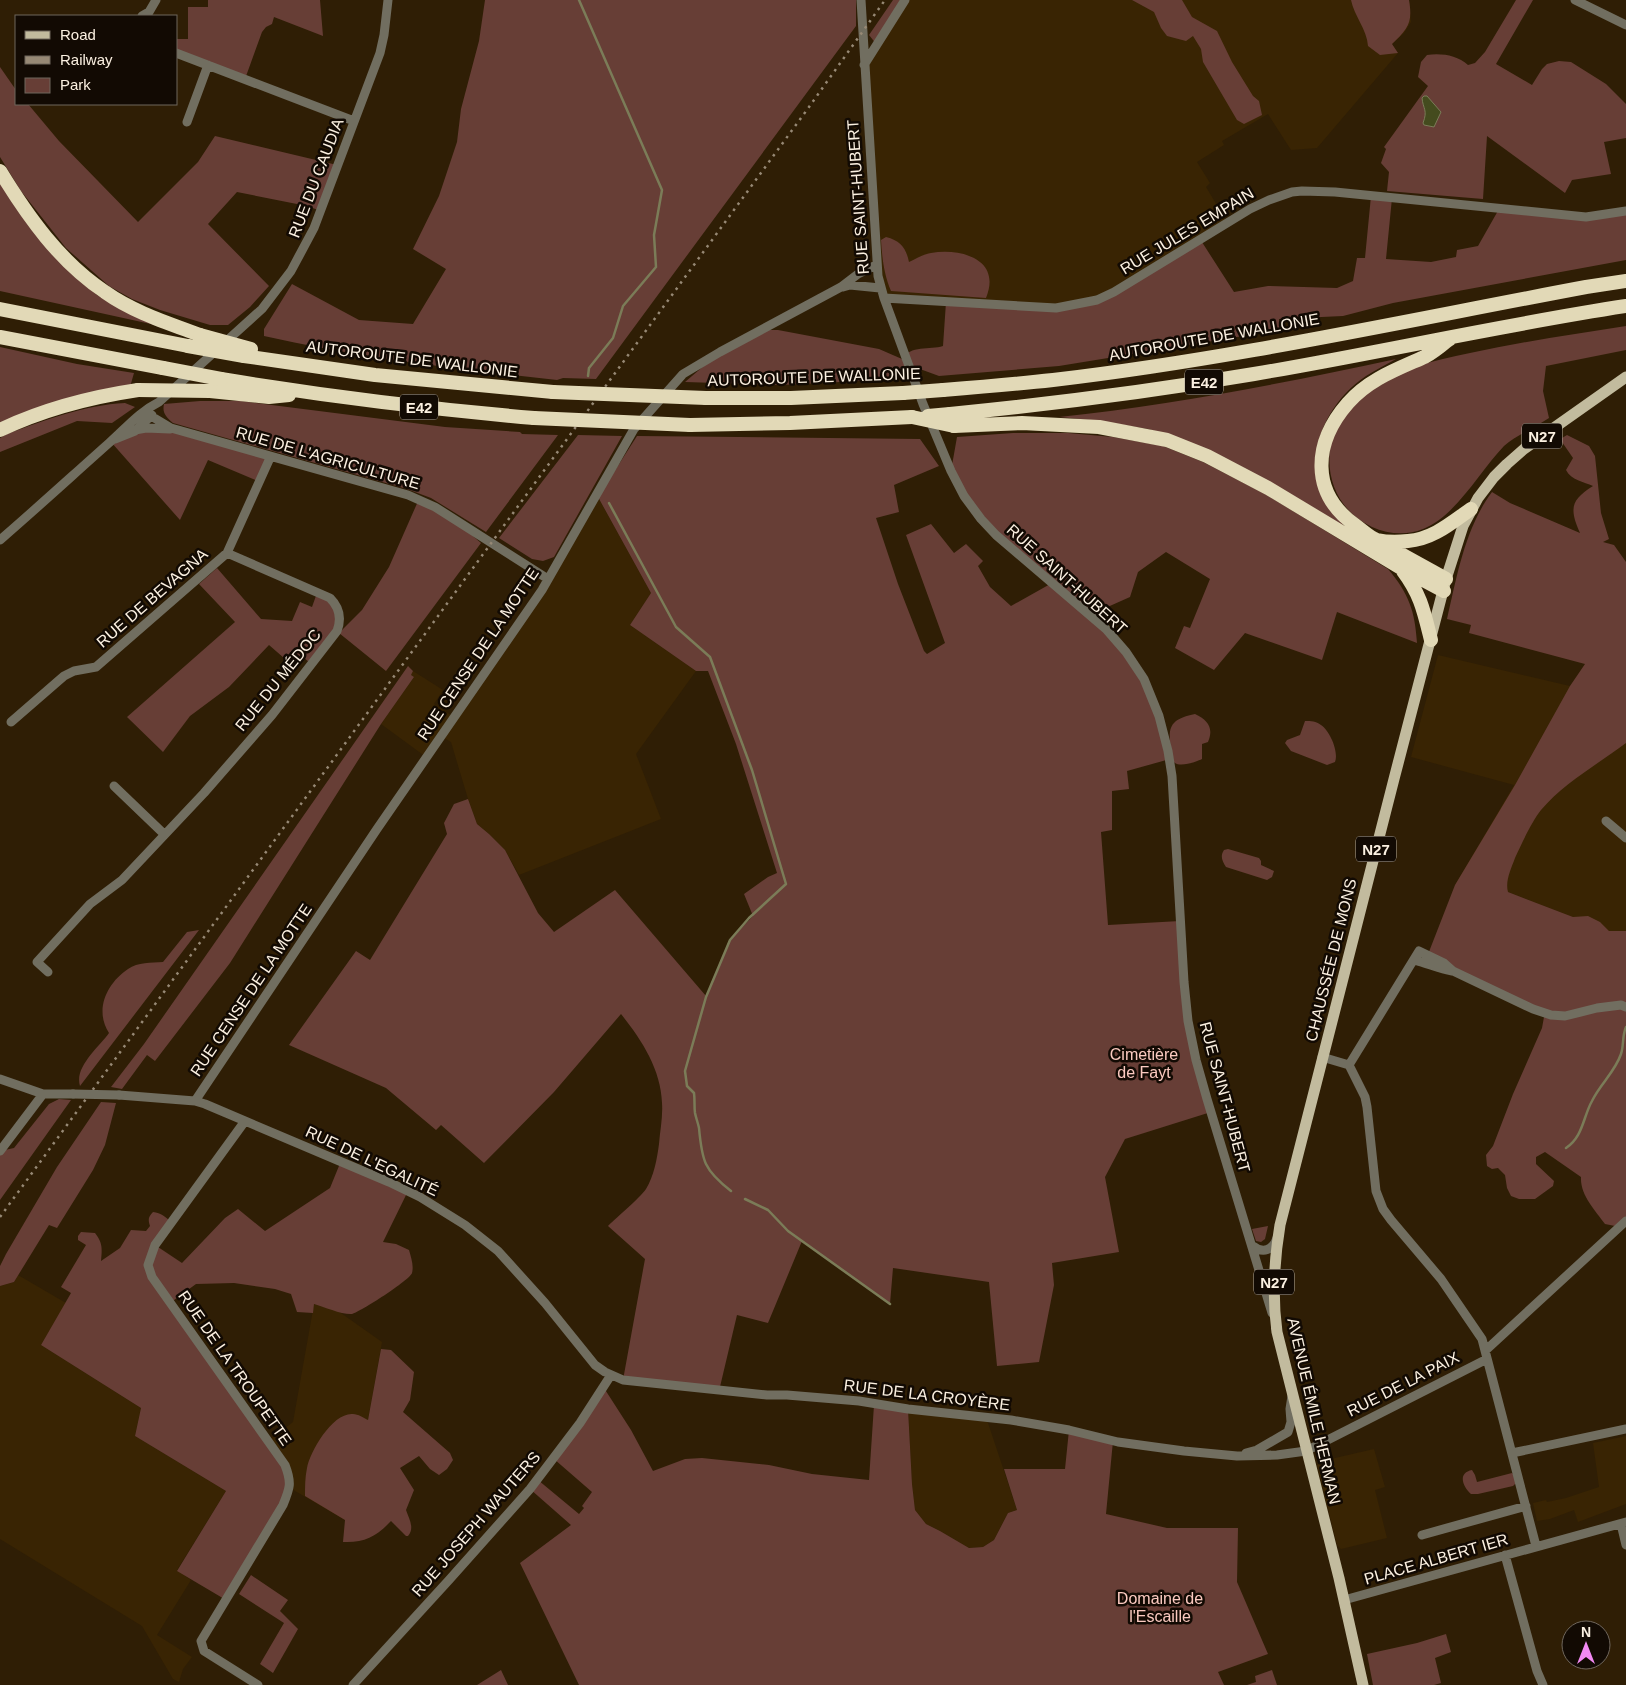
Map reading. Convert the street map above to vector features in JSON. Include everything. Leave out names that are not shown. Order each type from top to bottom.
[{"type":"highway","points":[[0,171],[37,227],[82,276],[106,293],[130,306],[252,354]]},
{"type":"highway","name":"AUTOROUTE DE WALLONIE","points":[[0,309],[188,346],[252,354],[375,375],[553,392],[706,398],[791,398],[943,390],[1052,380],[1168,364],[1626,281]]},
{"type":"highway","name":"E42","points":[[0,337],[304,393],[464,412],[534,418],[690,425],[912,418],[952,420],[1157,390],[1626,306]]},
{"type":"highway","points":[[1445,585],[1344,518],[1326,492],[1321,476],[1321,462],[1326,439],[1339,415],[1369,384],[1408,363],[1423,358],[1455,336]]},
{"type":"highway","points":[[0,430],[54,409],[87,399],[138,390],[210,390],[269,397],[304,393]]},
{"type":"highway","points":[[952,420],[1099,427],[1167,440],[1207,456],[1268,488],[1401,568],[1445,585]]},
{"type":"highway","points":[[1376,540],[1406,542],[1426,537],[1437,533],[1471,509]]},
{"type":"highway","points":[[1401,568],[1418,593],[1431,640]]},
{"type":"main road","name":"N27","points":[[1431,640],[1457,543],[1471,509],[1494,477],[1524,449],[1626,377]]},
{"type":"main road","name":"CHAUSSÉE DE MONS","points":[[1308,1113],[1431,640]]},
{"type":"main road","name":"AVENUE ÉMILE HERMAN","points":[[1308,1113],[1280,1225],[1274,1271],[1275,1313],[1277,1332],[1292,1396],[1344,1600],[1363,1685]]},
{"type":"street","points":[[147,15],[156,0]]},
{"type":"street","name":"RUE DU CAUDIA","points":[[111,442],[135,430],[151,415],[262,309],[290,274],[314,228],[380,53],[388,0]]},
{"type":"street","name":"RUE SAINT-HUBERT","points":[[861,0],[876,265],[880,288],[951,471],[972,508],[996,535],[1106,630],[1121,646],[1141,675],[1159,716],[1172,776],[1184,989],[1188,1021],[1196,1060],[1256,1248],[1277,1332]]},
{"type":"street","points":[[864,66],[905,0]]},
{"type":"street","points":[[1575,0],[1626,25]]},
{"type":"street","points":[[178,54],[354,121]]},
{"type":"street","points":[[187,122],[208,65]]},
{"type":"street","name":"RUE JULES EMPAIN","points":[[884,298],[1056,308],[1097,300],[1114,292],[1250,208],[1292,192],[1336,192],[1586,217],[1626,211]]},
{"type":"street","name":"RUE CENSE DE LA MOTTE","points":[[195,1101],[377,829],[548,579],[634,429],[683,374],[841,287],[858,274],[876,265]]},
{"type":"street","name":"RUE CENSE DE LA MOTTE","points":[[841,287],[850,285],[880,288]]},
{"type":"street","name":"RUE DU CAUDIA","points":[[0,540],[111,442],[134,419],[151,415]]},
{"type":"street","name":"RUE DE L'AGRICULTURE","points":[[151,415],[166,426],[270,458],[408,495],[426,502],[548,579]]},
{"type":"street","name":"RUE DE BEVAGNA","points":[[11,722],[64,676],[69,673],[96,667],[227,553],[270,458]]},
{"type":"street","name":"RUE DU MÉDOC","points":[[48,972],[37,962],[90,904],[122,880],[204,793],[272,715],[337,631],[339,611],[330,598],[227,553]]},
{"type":"street","points":[[114,786],[164,834]]},
{"type":"street","points":[[1606,821],[1626,838]]},
{"type":"street","points":[[1349,1065],[1419,951],[1444,963],[1453,971],[1533,1009],[1551,1015],[1565,1016],[1597,1008],[1626,1006]]},
{"type":"street","points":[[1322,1057],[1349,1065],[1365,1097],[1370,1119],[1376,1191],[1383,1209],[1390,1220],[1441,1279],[1482,1339],[1536,1546]]},
{"type":"street","name":"RUE DE L'EGALITÉ","points":[[0,1079],[47,1094],[119,1095],[195,1101],[390,1182],[420,1197],[465,1225],[498,1251],[545,1303],[595,1365],[611,1375]]},
{"type":"street","points":[[0,1151],[47,1094]]},
{"type":"street","name":"RUE DE LA TROUPETTE","points":[[245,1121],[155,1245],[148,1266],[152,1277],[285,1465],[290,1479],[290,1488],[283,1505],[202,1641],[204,1651],[258,1685]]},
{"type":"street","name":"RUE DE LA PAIX","points":[[1306,1451],[1487,1354],[1626,1221]]},
{"type":"street","points":[[1256,1248],[1264,1251],[1272,1247],[1280,1225]]},
{"type":"street","points":[[1256,1248],[1270,1260],[1274,1271],[1271,1276],[1266,1277],[1261,1274]]},
{"type":"street","name":"RUE DE LA CROYÈRE","points":[[611,1375],[623,1380],[644,1383],[767,1396],[787,1395],[859,1402],[1011,1420],[1046,1425],[1136,1445],[1237,1456],[1277,1455],[1306,1451]]},
{"type":"street","name":"RUE JOSEPH WAUTERS","points":[[353,1685],[530,1489],[580,1424],[611,1375]]},
{"type":"street","name":"RUE DE LA CROYÈRE","points":[[1237,1456],[1257,1450],[1288,1432],[1291,1422],[1292,1396]]},
{"type":"street","points":[[1512,1453],[1626,1429]]},
{"type":"street","name":"PLACE ALBERT IER","points":[[1422,1535],[1526,1506]]},
{"type":"street","points":[[1623,1523],[1626,1545]]},
{"type":"street","name":"PLACE ALBERT IER","points":[[1344,1600],[1623,1523]]},
{"type":"street","points":[[1505,1555],[1537,1671],[1543,1685]]},
{"type":"shaded area","points":[[905,0],[1409,0],[1411,22],[1404,33],[1392,44],[1398,53],[1317,148],[1291,150],[1268,114],[1222,141],[1224,145],[1197,162],[1210,183],[1206,187],[1227,222],[1114,292],[1070,306],[884,298],[864,66]]},
{"type":"shaded area","points":[[1427,96],[1441,112],[1434,127],[1424,125],[1423,123],[1425,112],[1422,98]]},
{"type":"shaded area","points":[[598,497],[651,593],[630,625],[696,671],[636,754],[661,819],[519,875],[505,850],[477,824],[451,742],[441,736],[426,757],[381,724],[414,677],[410,675],[413,671],[443,690],[434,704],[454,717]]},
{"type":"shaded area","points":[[1626,611],[1626,931],[1609,931],[1508,892],[1455,885],[1514,785],[1411,757],[1438,655],[1570,686]]},
{"type":"shaded area","points":[[18,1275],[66,1303],[41,1345],[141,1408],[135,1436],[226,1491],[177,1570],[191,1580],[157,1635],[192,1657],[183,1669],[179,1682],[173,1679],[142,1626],[0,1539],[0,1286],[14,1282]]},
{"type":"shaded area","points":[[314,1304],[338,1311],[382,1342],[368,1420],[345,1520],[290,1488],[268,1441],[293,1422]]},
{"type":"shaded area","points":[[908,1409],[986,1417],[1017,1510],[1008,1513],[994,1540],[983,1547],[969,1548],[926,1524],[915,1510]]},
{"type":"shaded area","points":[[1626,1436],[1626,1504],[1578,1522],[1574,1510],[1550,1519],[1537,1521],[1533,1503],[1566,1498],[1599,1487],[1593,1443]]},
{"type":"shaded area","points":[[1374,1449],[1385,1487],[1375,1490],[1387,1538],[1341,1549],[1337,1545],[1317,1465],[1335,1458]]},
{"type":"green space","points":[[208,0],[320,0],[323,36],[274,17],[272,24],[262,32],[245,79],[178,54],[178,39],[188,39],[188,7],[208,7]]},
{"type":"green space","points":[[485,0],[856,0],[856,26],[596,379],[563,378],[557,380],[447,367],[336,351],[264,336],[264,329],[292,284],[359,320],[413,324],[446,269],[413,249],[439,196],[457,142],[461,109],[479,41]]},
{"type":"green space","points":[[893,0],[905,0],[877,45],[869,35]]},
{"type":"green space","points":[[1132,0],[1182,0],[1192,17],[1217,31],[1232,62],[1253,96],[1259,101],[1262,115],[1244,124],[1237,120],[1203,62],[1201,49],[1193,36],[1186,41],[1167,36],[1154,12]]},
{"type":"green space","points":[[1351,0],[1409,0],[1410,20],[1402,34],[1392,44],[1398,53],[1380,55],[1368,46]]},
{"type":"green space","points":[[1516,0],[1533,0],[1496,64],[1532,85],[1547,64],[1559,61],[1571,62],[1606,84],[1626,104],[1626,138],[1604,142],[1611,174],[1572,180],[1565,193],[1487,136],[1483,199],[1387,191],[1389,172],[1381,163],[1386,149],[1384,147],[1428,86],[1418,77],[1421,62],[1427,55],[1438,54],[1454,57],[1468,65],[1475,63],[1485,52]]},
{"type":"green space","points":[[0,67],[15,89],[15,105],[29,105],[59,141],[138,222],[198,162],[215,136],[337,165],[321,211],[307,206],[237,192],[208,224],[269,286],[250,307],[228,325],[210,325],[160,310],[132,299],[109,286],[66,248],[21,191],[0,157]]},
{"type":"green space","points":[[0,183],[74,276],[97,295],[169,328],[0,291]]},
{"type":"green space","points":[[1371,196],[1392,198],[1386,259],[1431,262],[1456,257],[1457,250],[1478,246],[1499,209],[1586,217],[1626,211],[1626,260],[1393,303],[1343,316],[1279,319],[1280,330],[1059,366],[939,376],[909,365],[898,379],[781,385],[685,382],[720,352],[761,330],[778,330],[879,349],[902,359],[915,350],[943,346],[946,302],[1056,308],[1097,300],[1200,239],[1234,292],[1268,286],[1337,288],[1353,281],[1357,258],[1365,258]]},
{"type":"green space","points":[[886,237],[902,246],[909,262],[925,254],[943,252],[954,252],[976,259],[984,265],[988,274],[989,285],[986,298],[891,291],[882,253],[881,240]]},
{"type":"green space","points":[[1626,326],[1626,350],[1546,366],[1543,391],[1549,418],[1504,446],[1456,504],[1435,523],[1410,533],[1384,531],[1372,527],[1354,516],[1341,501],[1333,484],[1330,465],[1331,446],[1337,427],[1347,410],[1369,391],[1406,371],[1435,361],[1509,345]]},
{"type":"green space","points":[[0,347],[77,364],[134,373],[130,387],[0,424]]},
{"type":"green space","points":[[1396,359],[1366,376],[1345,394],[1329,417],[1318,443],[1316,470],[1318,479],[1331,509],[1345,527],[1189,442],[1148,429],[1100,421],[1059,417],[1144,406],[1228,392]]},
{"type":"green space","points":[[200,401],[241,401],[445,427],[520,432],[522,434],[558,435],[486,532],[431,498],[407,489],[173,423],[164,412],[164,404]]},
{"type":"green space","points":[[125,403],[135,407],[112,423],[77,421],[0,452],[0,438],[7,434],[80,410]]},
{"type":"green space","points":[[164,429],[270,458],[260,482],[208,460],[180,520],[111,442],[135,431]]},
{"type":"green space","name":"Cimetière de Fayt","points":[[1013,433],[1068,433],[1113,437],[1163,446],[1203,462],[1265,494],[1388,569],[1410,603],[1415,621],[1417,643],[1337,612],[1322,660],[1245,633],[1214,670],[1175,648],[1184,626],[1190,628],[1210,579],[1166,552],[1138,572],[1130,597],[1103,609],[1095,620],[1139,670],[1170,759],[1127,771],[1129,789],[1112,791],[1112,830],[1101,832],[1108,925],[1180,921],[1185,1002],[1211,1112],[1125,1139],[1105,1177],[1119,1252],[1052,1263],[1054,1285],[1039,1362],[997,1366],[989,1282],[893,1268],[890,1304],[802,1241],[768,1323],[737,1315],[719,1391],[623,1380],[645,1259],[608,1226],[639,1198],[649,1184],[657,1156],[662,1108],[661,1090],[654,1066],[636,1034],[621,1014],[554,1092],[484,1163],[441,1125],[436,1130],[386,1088],[289,1045],[356,951],[370,960],[447,834],[444,823],[454,804],[468,799],[477,824],[505,850],[538,913],[554,932],[615,890],[706,996],[730,940],[753,916],[744,894],[777,873],[736,744],[708,671],[696,671],[630,625],[651,593],[598,497],[637,436],[920,439],[939,466],[894,485],[899,512],[876,518],[898,584],[924,651],[927,654],[945,643],[906,535],[931,524],[954,553],[966,544],[983,561],[978,566],[990,587],[1011,606],[1052,583],[996,535],[951,471],[957,437]]},
{"type":"green space","points":[[578,435],[622,436],[554,557],[543,561],[532,559],[499,538]]},
{"type":"green space","points":[[1567,435],[1589,446],[1595,456],[1601,513],[1609,539],[1603,542],[1614,545],[1626,562],[1626,743],[1571,782],[1541,810],[1530,827],[1515,858],[1507,888],[1508,892],[1573,917],[1588,916],[1600,922],[1609,931],[1626,931],[1626,1221],[1615,1226],[1605,1224],[1593,1208],[1583,1190],[1581,1177],[1545,1152],[1536,1157],[1536,1164],[1554,1181],[1553,1186],[1535,1199],[1519,1199],[1511,1196],[1507,1188],[1505,1175],[1498,1168],[1492,1169],[1487,1166],[1486,1155],[1493,1146],[1542,1028],[1544,1017],[1425,962],[1455,885],[1515,785],[1570,686],[1585,664],[1469,633],[1471,625],[1447,619],[1463,553],[1475,521],[1492,492],[1510,503],[1580,533],[1574,517],[1574,505],[1580,496],[1593,486],[1574,478],[1566,470],[1573,458],[1562,442],[1562,438]]},
{"type":"green space","points":[[419,499],[453,519],[481,543],[386,671],[339,633],[362,610],[389,567]]},
{"type":"green space","points":[[217,568],[261,619],[292,621],[300,602],[312,607],[317,593],[330,598],[339,621],[311,664],[301,655],[292,665],[269,645],[229,687],[190,716],[163,752],[127,717],[235,622],[199,584]]},
{"type":"green space","points":[[408,666],[413,671],[411,675],[414,677],[381,724],[230,963],[155,1061],[147,1055],[122,1089],[111,1087],[144,1044]]},
{"type":"green space","points":[[1195,714],[1209,725],[1210,729],[1208,742],[1202,744],[1202,759],[1188,764],[1175,763],[1170,741],[1173,724],[1181,718]]},
{"type":"green space","points":[[1305,721],[1317,723],[1328,732],[1335,747],[1335,762],[1327,765],[1291,751],[1285,743],[1287,740],[1300,735]]},
{"type":"green space","points":[[1228,849],[1259,858],[1261,865],[1274,871],[1272,877],[1267,880],[1226,867],[1222,856],[1224,850]]},
{"type":"green space","points":[[199,930],[80,1086],[79,1079],[84,1065],[109,1033],[103,1015],[103,1006],[109,989],[114,982],[128,969],[136,965],[163,962],[187,932]]},
{"type":"green space","points":[[59,1099],[71,1100],[0,1200],[0,1151],[14,1148],[49,1104]]},
{"type":"green space","points":[[101,1102],[116,1103],[105,1145],[93,1170],[57,1228],[49,1225],[14,1282],[0,1286],[0,1266],[6,1254],[57,1167]]},
{"type":"green space","points":[[341,1161],[408,1191],[383,1242],[396,1244],[409,1250],[413,1270],[403,1282],[374,1302],[352,1314],[314,1304],[313,1313],[297,1312],[291,1294],[275,1289],[234,1283],[196,1284],[170,1303],[285,1465],[290,1488],[226,1600],[177,1571],[226,1491],[135,1436],[141,1408],[41,1345],[71,1293],[61,1287],[86,1245],[78,1240],[81,1232],[95,1233],[98,1237],[102,1253],[101,1261],[120,1248],[131,1230],[146,1231],[150,1226],[150,1215],[153,1212],[158,1213],[171,1222],[155,1245],[182,1263],[225,1218],[238,1209],[265,1231],[330,1188]]},
{"type":"green space","points":[[1268,1226],[1265,1239],[1261,1242],[1256,1241],[1252,1229]]},
{"type":"green space","points":[[381,1349],[391,1350],[414,1372],[410,1400],[403,1412],[450,1453],[453,1460],[447,1469],[439,1475],[430,1469],[419,1456],[400,1468],[414,1490],[406,1510],[411,1527],[408,1536],[391,1521],[369,1538],[343,1542],[345,1520],[305,1496],[305,1478],[313,1452],[330,1426],[345,1415],[359,1415],[368,1420]]},
{"type":"green space","name":"Domaine de l'Escaille","points":[[604,1388],[631,1430],[653,1471],[685,1459],[702,1458],[769,1465],[812,1474],[869,1480],[874,1405],[908,1409],[915,1510],[926,1524],[969,1548],[983,1547],[994,1540],[1008,1513],[1017,1510],[1004,1469],[1065,1469],[1069,1430],[1113,1441],[1106,1514],[1167,1528],[1238,1528],[1237,1582],[1268,1654],[1218,1672],[1224,1685],[579,1685],[520,1563],[571,1525],[530,1489],[538,1480],[579,1514],[592,1492],[554,1459]]},
{"type":"green space","points":[[1472,1470],[1477,1482],[1512,1473],[1515,1476],[1516,1483],[1513,1486],[1471,1494],[1464,1484],[1463,1477],[1464,1474]]},
{"type":"green space","points":[[251,1575],[288,1600],[280,1611],[298,1629],[273,1673],[260,1664],[284,1623],[239,1594]]},
{"type":"green space","points":[[1446,1634],[1451,1652],[1435,1658],[1441,1683],[1434,1685],[1373,1685],[1367,1654],[1417,1643]]},
{"type":"green space","points":[[501,1670],[508,1685],[477,1685]]},
{"type":"green space","points":[[1272,1670],[1277,1685],[1247,1685],[1256,1682],[1255,1676]]},
{"type":"waterway","points":[[579,0],[662,190],[654,235],[656,267],[623,306],[613,338],[589,368],[588,376]]},
{"type":"waterway","points":[[609,503],[676,627],[710,657],[752,770],[786,884],[749,918],[730,940],[706,997],[685,1071],[687,1086],[694,1093],[695,1113],[703,1157],[710,1171],[731,1191]]},
{"type":"waterway","points":[[1566,1148],[1579,1133],[1595,1095],[1618,1060],[1622,1051],[1626,1027]]},
{"type":"waterway","points":[[745,1199],[768,1210],[788,1231],[890,1304]]},
{"type":"railway","points":[[0,1217],[885,0]]}]
